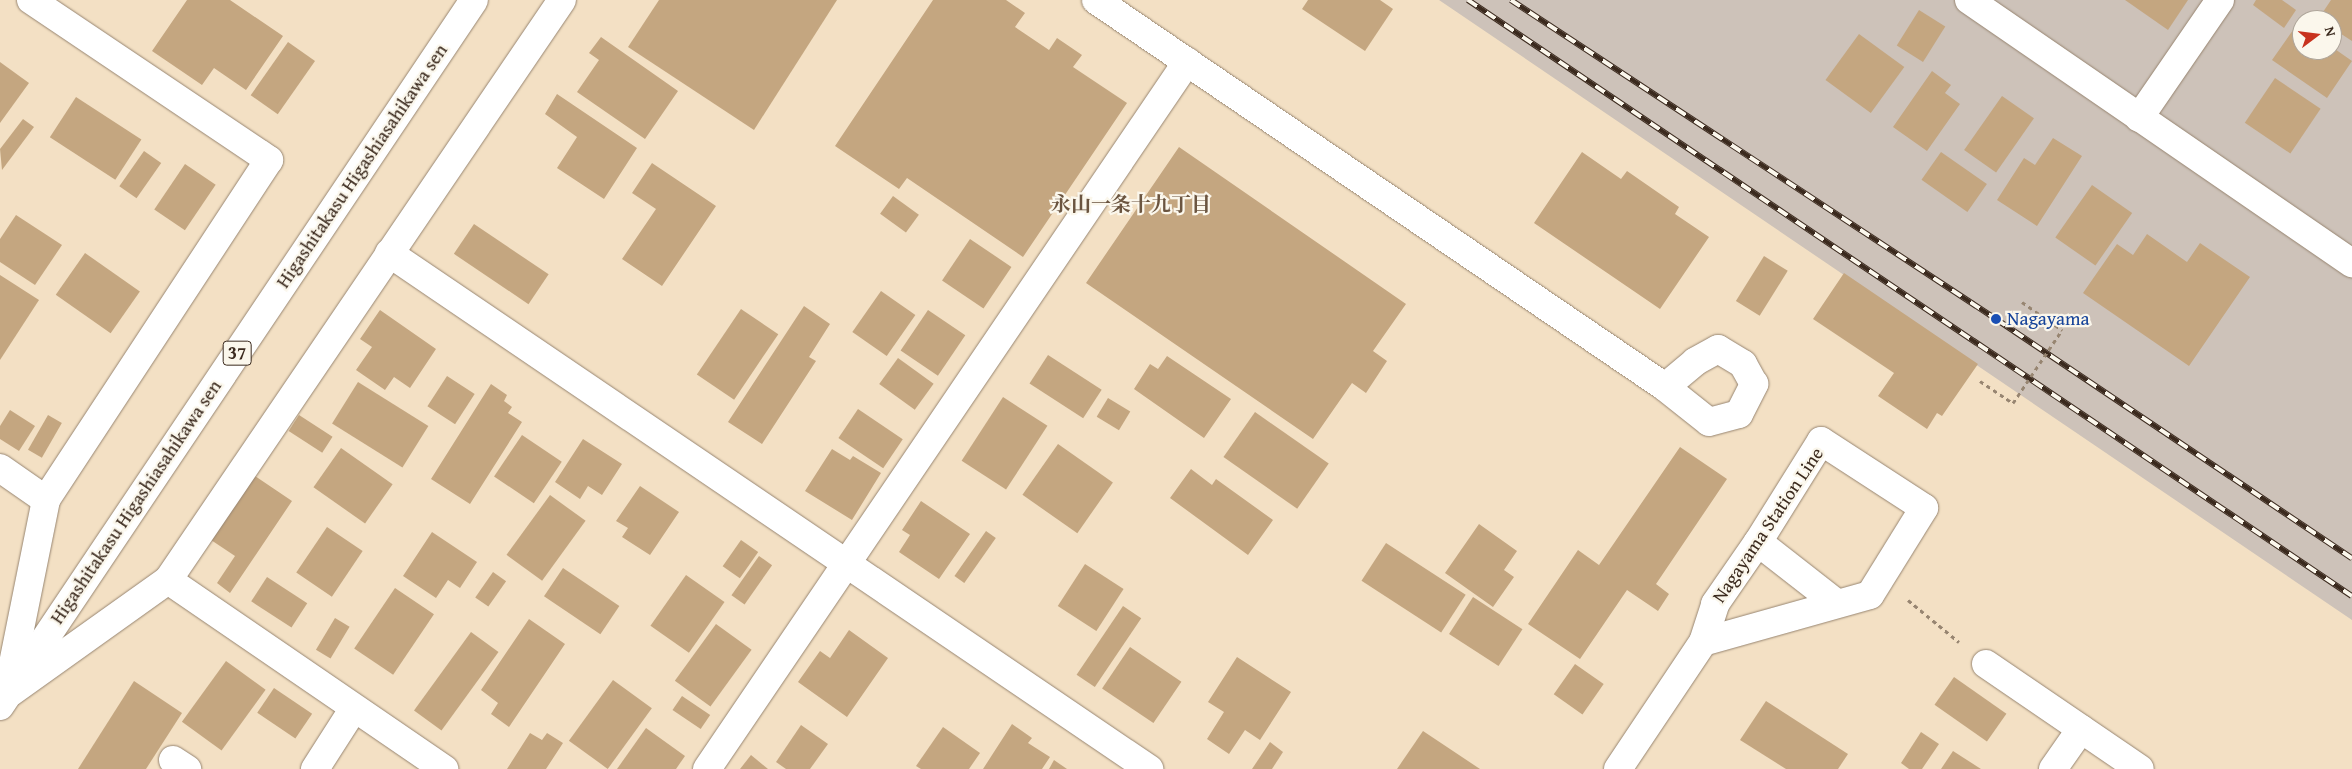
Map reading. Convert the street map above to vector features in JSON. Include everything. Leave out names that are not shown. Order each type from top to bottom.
[{"type":"street","points":[[4,700],[46,500],[268,160],[31,0]]},
{"type":"street","name":"Higashitakasu Higashiasahikawa sen","points":[[4,700],[474,0]]},
{"type":"street","points":[[4,700],[168,580],[562,0]]},
{"type":"street","points":[[1096,0],[1665,387]]},
{"type":"street","points":[[1969,0],[2352,263]]},
{"type":"street","points":[[2139,118],[2220,0]]},
{"type":"street","points":[[706,769],[848,564],[1187,62]]},
{"type":"street","points":[[389,253],[1149,769]]},
{"type":"street","name":"Nagayama Station Line","points":[[1618,769],[1703,642],[1715,604],[1758,542],[1821,441],[1924,508],[1870,595],[1836,603],[1703,642]]},
{"type":"street","points":[[0,468],[46,500]]},
{"type":"street","points":[[1758,542],[1836,603]]},
{"type":"street","points":[[168,580],[444,769]]},
{"type":"street","points":[[1986,664],[2140,769]]},
{"type":"street","points":[[315,769],[354,708]]},
{"type":"street","points":[[2053,769],[2081,729]]},
{"type":"path","points":[[1980,381],[2013,403],[2062,330],[2022,302]]},
{"type":"path","points":[[1881,577],[1986,664]]},
{"type":"shaded area","points":[[1439,0],[2352,0],[2352,620]]},
{"type":"building","points":[[187,0],[230,0],[283,36],[246,90],[214,68],[202,85],[152,51]]},
{"type":"building","points":[[659,0],[837,0],[754,130],[628,47]]},
{"type":"building","points":[[933,0],[1006,0],[1025,13],[1015,27],[1049,50],[1057,38],[1082,55],[1073,67],[1127,103],[1023,257],[907,178],[899,189],[835,146]]},
{"type":"building","points":[[1308,0],[1380,0],[1393,9],[1365,51],[1302,9]]},
{"type":"building","points":[[2125,0],[2188,0],[2168,30]]},
{"type":"building","points":[[2256,0],[2282,0],[2296,10],[2292,10],[2292,16],[2284,28],[2253,5]]},
{"type":"building","points":[[2331,0],[2352,0],[2352,41],[2342,34],[2342,10],[2324,10]]},
{"type":"building","points":[[1919,10],[1945,26],[1923,62],[1897,46]]},
{"type":"building","points":[[2292,32],[2292,60],[2342,60],[2342,54],[2352,61],[2327,98],[2272,60]]},
{"type":"building","points":[[1859,34],[1904,67],[1871,113],[1825,80]]},
{"type":"building","points":[[601,37],[678,91],[645,139],[577,92],[599,60],[589,53]]},
{"type":"building","points":[[288,42],[315,61],[278,114],[251,95]]},
{"type":"building","points":[[0,62],[29,83],[0,123]]},
{"type":"building","points":[[1932,71],[1951,85],[1945,93],[1960,104],[1927,151],[1893,127]]},
{"type":"building","points":[[2275,78],[2321,109],[2290,154],[2245,123]]},
{"type":"building","points":[[557,94],[637,148],[604,199],[557,168],[577,137],[545,114]]},
{"type":"building","points":[[2002,96],[2034,118],[1996,172],[1964,150]]},
{"type":"building","points":[[76,97],[141,139],[115,180],[50,137]]},
{"type":"building","points":[[23,119],[34,127],[2,170],[0,149]]},
{"type":"building","points":[[2053,138],[2082,156],[2037,226],[1997,200],[2024,158],[2035,165]]},
{"type":"building","points":[[1179,147],[1406,304],[1373,351],[1387,361],[1366,393],[1352,383],[1313,439],[1086,283]]},
{"type":"building","points":[[144,151],[161,163],[137,198],[119,186]]},
{"type":"building","points":[[1582,152],[1621,179],[1627,171],[1679,207],[1675,214],[1709,237],[1660,309],[1534,223]]},
{"type":"building","points":[[1941,152],[1987,184],[1967,212],[1921,180]]},
{"type":"building","points":[[652,163],[716,206],[662,286],[622,259],[656,209],[632,193]]},
{"type":"building","points":[[185,164],[216,185],[185,230],[154,210]]},
{"type":"building","points":[[2092,185],[2132,213],[2095,266],[2055,237]]},
{"type":"building","points":[[893,196],[919,215],[906,233],[880,214]]},
{"type":"building","points":[[16,215],[62,245],[35,285],[0,262],[0,239]]},
{"type":"building","points":[[474,224],[549,274],[528,304],[454,254]]},
{"type":"building","points":[[2147,234],[2187,262],[2200,243],[2250,277],[2189,366],[2083,293],[2117,244],[2133,255]]},
{"type":"building","points":[[970,239],[1011,267],[983,308],[942,280]]},
{"type":"building","points":[[85,253],[140,291],[111,333],[56,295]]},
{"type":"building","points":[[1764,256],[1788,271],[1760,316],[1736,301]]},
{"type":"building","points":[[1844,273],[1978,364],[1942,416],[1937,413],[1927,429],[1878,396],[1894,373],[1813,319]]},
{"type":"building","points":[[0,275],[39,300],[0,360]]},
{"type":"building","points":[[881,291],[915,315],[887,356],[852,332]]},
{"type":"building","points":[[804,306],[830,324],[809,357],[816,361],[762,444],[728,422]]},
{"type":"building","points":[[741,309],[778,334],[734,400],[697,374]]},
{"type":"building","points":[[380,310],[436,349],[410,388],[394,377],[385,390],[356,370],[372,347],[360,339]]},
{"type":"building","points":[[928,310],[965,335],[938,376],[901,351]]},
{"type":"building","points":[[1048,355],[1102,390],[1083,418],[1029,384]]},
{"type":"building","points":[[1167,356],[1231,399],[1204,438],[1134,389],[1150,364],[1158,369]]},
{"type":"building","points":[[898,358],[934,384],[915,410],[879,384]]},
{"type":"building","points":[[447,376],[475,394],[455,424],[427,406]]},
{"type":"building","points":[[358,382],[428,426],[402,468],[332,424]]},
{"type":"building","points":[[491,384],[507,395],[504,401],[512,407],[508,413],[522,422],[470,504],[431,479]]},
{"type":"building","points":[[1003,397],[1047,426],[1006,490],[962,461]]},
{"type":"building","points":[[1108,398],[1130,411],[1119,430],[1097,417]]},
{"type":"building","points":[[858,409],[903,439],[883,468],[838,438]]},
{"type":"building","points":[[10,410],[35,426],[19,451],[0,439],[0,426]]},
{"type":"building","points":[[1255,412],[1329,464],[1297,509],[1223,457]]},
{"type":"building","points":[[48,415],[62,423],[42,458],[28,450]]},
{"type":"building","points":[[299,415],[333,437],[322,453],[289,431]]},
{"type":"building","points":[[522,435],[562,462],[534,503],[494,476]]},
{"type":"building","points":[[583,439],[622,464],[602,495],[588,486],[580,499],[555,482]]},
{"type":"building","points":[[1058,444],[1113,482],[1077,533],[1022,495]]},
{"type":"building","points":[[1680,447],[1727,479],[1656,584],[1669,594],[1658,611],[1627,590],[1580,659],[1528,624],[1578,550],[1599,565]]},
{"type":"building","points":[[341,448],[393,484],[365,523],[313,487]]},
{"type":"building","points":[[832,449],[850,460],[853,456],[881,473],[852,520],[805,491]]},
{"type":"building","points":[[1191,469],[1212,485],[1216,479],[1273,520],[1248,555],[1170,498]]},
{"type":"building","points":[[255,476],[292,501],[230,593],[217,583],[235,556],[211,540]]},
{"type":"building","points":[[640,486],[679,512],[650,555],[622,537],[628,528],[616,521]]},
{"type":"building","points":[[550,495],[586,521],[542,581],[507,555]]},
{"type":"building","points":[[921,501],[970,534],[939,579],[899,552],[910,535],[902,530]]},
{"type":"building","points":[[1479,524],[1517,551],[1504,570],[1514,577],[1493,607],[1445,573]]},
{"type":"building","points":[[327,527],[363,551],[332,597],[296,573]]},
{"type":"building","points":[[986,531],[996,538],[964,583],[954,576]]},
{"type":"building","points":[[432,532],[477,562],[460,588],[448,580],[436,598],[403,576]]},
{"type":"building","points":[[741,540],[758,552],[740,578],[723,566]]},
{"type":"building","points":[[1386,543],[1466,595],[1441,632],[1361,581]]},
{"type":"building","points":[[759,556],[772,565],[745,604],[731,595]]},
{"type":"building","points":[[1085,564],[1124,589],[1096,631],[1058,606]]},
{"type":"building","points":[[563,568],[619,606],[600,634],[544,596]]},
{"type":"building","points":[[493,572],[506,581],[488,607],[475,597]]},
{"type":"building","points":[[686,575],[725,602],[689,653],[650,626]]},
{"type":"building","points":[[267,577],[307,603],[291,627],[251,601]]},
{"type":"building","points":[[395,588],[434,614],[393,675],[354,649]]},
{"type":"building","points":[[1473,597],[1522,629],[1499,666],[1449,634]]},
{"type":"building","points":[[1123,606],[1141,618],[1095,687],[1077,675]]},
{"type":"building","points":[[335,618],[350,627],[331,658],[316,650]]},
{"type":"building","points":[[529,619],[565,644],[509,727],[491,714],[498,703],[481,690]]},
{"type":"building","points":[[716,624],[752,650],[710,706],[675,681]]},
{"type":"building","points":[[849,630],[888,658],[847,717],[798,682],[820,651],[830,658]]},
{"type":"building","points":[[471,632],[499,652],[441,730],[414,710]]},
{"type":"building","points":[[1130,647],[1181,682],[1153,723],[1102,688]]},
{"type":"building","points":[[1237,657],[1291,692],[1260,740],[1245,730],[1229,754],[1207,739],[1224,712],[1208,702]]},
{"type":"building","points":[[226,661],[266,690],[222,750],[182,722]]},
{"type":"building","points":[[1575,664],[1604,684],[1582,714],[1554,694]]},
{"type":"building","points":[[1954,677],[2006,714],[1987,742],[1934,705]]},
{"type":"building","points":[[613,680],[652,708],[608,769],[569,741]]},
{"type":"building","points":[[134,681],[182,713],[146,769],[78,769]]},
{"type":"building","points":[[274,688],[312,714],[295,739],[257,713]]},
{"type":"building","points":[[682,696],[710,715],[701,729],[672,710]]},
{"type":"building","points":[[1766,701],[1848,754],[1838,769],[1786,769],[1740,740]]},
{"type":"building","points":[[1012,724],[1032,738],[1028,743],[1050,757],[1042,769],[983,769]]},
{"type":"building","points":[[801,725],[828,744],[810,769],[786,769],[776,762]]},
{"type":"building","points":[[943,727],[980,753],[969,769],[921,769],[916,766]]},
{"type":"building","points":[[646,728],[685,756],[676,769],[617,769]]},
{"type":"building","points":[[1423,731],[1480,769],[1397,769]]},
{"type":"building","points":[[1921,732],[1939,744],[1922,769],[1909,769],[1901,763]]},
{"type":"building","points":[[530,733],[542,740],[547,733],[563,743],[546,769],[507,769]]},
{"type":"building","points":[[1270,742],[1283,752],[1272,769],[1252,769]]},
{"type":"building","points":[[1953,751],[1981,769],[1941,769]]},
{"type":"building","points":[[751,755],[768,769],[740,769]]},
{"type":"building","points":[[1054,760],[1067,769],[1049,769]]},
{"type":"railway","points":[[1468,0],[2352,596]]},
{"type":"railway","points":[[1511,0],[1996,319],[2352,558]]},
{"type":"place","name":"Nagayama","points":[[1996,319]]},
{"type":"district","name":"永山一条十九丁目","points":[[1131,203]]}]
